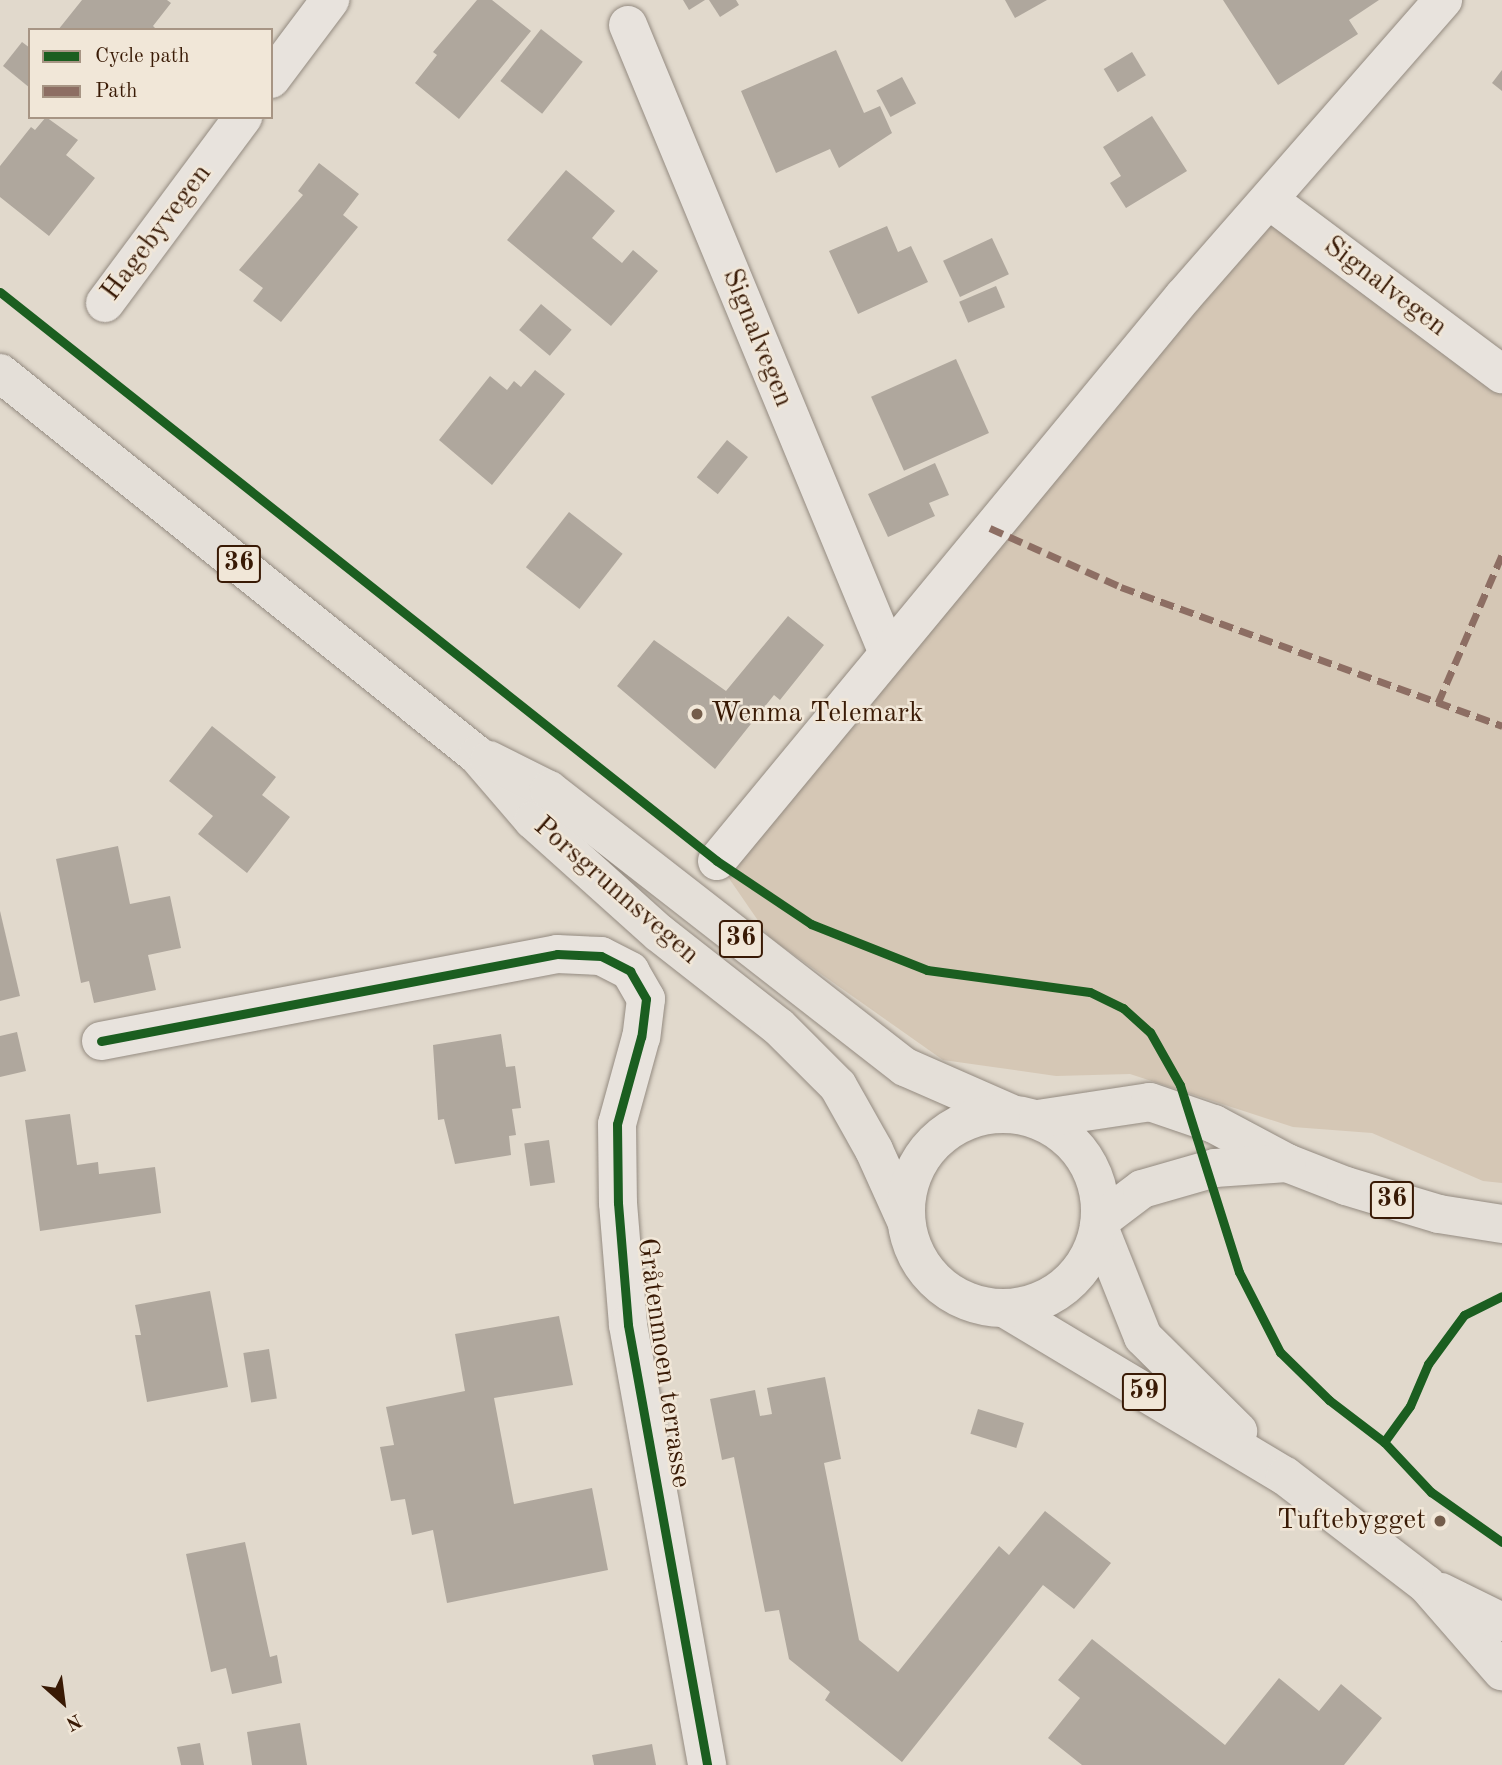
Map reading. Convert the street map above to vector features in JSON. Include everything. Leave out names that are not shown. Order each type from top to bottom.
[{"type":"main road","name":"Porsgrunnsvegen","points":[[0,373],[477,755],[533,820],[659,933],[779,1027],[838,1086],[874,1150],[906,1221],[913,1249],[928,1273],[950,1293],[976,1304],[1004,1308],[1032,1304],[1061,1288],[1091,1252],[1100,1224]]},
{"type":"main road","name":"Porsgrunnsvegen","points":[[477,755],[549,790],[905,1067],[1063,1134],[1082,1154],[1094,1177],[1100,1224],[1143,1337],[1284,1476]]},
{"type":"main road","name":"36","points":[[1024,1116],[1150,1102],[1214,1125],[1286,1163],[1439,1214],[1502,1224]]},
{"type":"main road","name":"Porsgrunnsvegen","points":[[906,1221],[907,1193],[916,1165],[933,1142],[956,1125],[1024,1116]]},
{"type":"main road","name":"36","points":[[1100,1224],[1142,1189],[1215,1168],[1286,1163]]},
{"type":"main road","name":"Porsgrunnsvegen","points":[[1004,1308],[1284,1476],[1426,1584],[1502,1622]]},
{"type":"main road","name":"Porsgrunnsvegen","points":[[1426,1584],[1502,1671]]},
{"type":"street","points":[[273,76],[330,0]]},
{"type":"street","points":[[717,861],[887,651],[1269,200],[1443,0]]},
{"type":"street","name":"Signalvegen","points":[[628,25],[887,651]]},
{"type":"street","name":"Hagebyvegen","points":[[105,303],[242,119]]},
{"type":"street","name":"Signalvegen","points":[[1269,200],[1502,374]]},
{"type":"street","name":"Gråtenmoen terrasse","points":[[101,1041],[558,954],[601,956],[630,971],[646,999],[641,1037],[617,1124],[618,1203],[628,1325],[707,1765]]},
{"type":"shaded area","points":[[1269,200],[1502,374],[1502,1183],[1483,1181],[1372,1133],[1293,1127],[1130,1074],[1056,1076],[943,1060],[770,938],[717,861]]},
{"type":"building","points":[[82,0],[167,0],[171,3],[153,26],[155,28],[60,28]]},
{"type":"building","points":[[477,0],[492,0],[531,31],[459,119],[415,83],[437,55],[433,52]]},
{"type":"building","points":[[683,0],[705,0],[689,10]]},
{"type":"building","points":[[709,0],[736,0],[739,5],[720,17]]},
{"type":"building","points":[[1005,0],[1047,0],[1015,18]]},
{"type":"building","points":[[1223,0],[1379,0],[1349,20],[1358,34],[1278,85]]},
{"type":"building","points":[[541,29],[583,62],[542,114],[500,81]]},
{"type":"building","points":[[22,42],[28,46],[28,86],[3,66]]},
{"type":"building","points":[[836,50],[864,113],[880,106],[892,133],[839,168],[830,149],[776,173],[741,91]]},
{"type":"building","points":[[1132,52],[1146,75],[1118,92],[1104,69]]},
{"type":"building","points":[[1502,70],[1502,91],[1492,83]]},
{"type":"building","points":[[902,77],[916,103],[890,117],[876,91]]},
{"type":"building","points":[[1152,116],[1187,171],[1126,208],[1110,183],[1121,176],[1103,147]]},
{"type":"building","points":[[44,119],[49,119],[78,140],[66,155],[95,178],[49,236],[0,197],[0,166],[31,127],[35,130]]},
{"type":"building","points":[[319,163],[359,194],[343,215],[358,227],[281,322],[253,301],[263,288],[239,270],[303,195],[298,191]]},
{"type":"building","points":[[566,170],[615,211],[592,238],[622,263],[633,250],[658,271],[611,326],[507,240]]},
{"type":"building","points":[[887,226],[898,252],[911,246],[928,282],[858,314],[829,251]]},
{"type":"building","points":[[992,238],[1009,274],[960,297],[943,261]]},
{"type":"building","points":[[996,286],[1005,307],[968,323],[959,302]]},
{"type":"building","points":[[541,304],[572,330],[550,356],[519,330]]},
{"type":"building","points":[[956,359],[989,433],[904,471],[871,397]]},
{"type":"building","points":[[535,370],[565,394],[492,485],[439,440],[490,376],[507,390],[514,381],[521,387]]},
{"type":"building","points":[[727,440],[748,457],[718,494],[697,477]]},
{"type":"building","points":[[935,463],[949,495],[929,503],[935,516],[888,537],[868,494]]},
{"type":"building","points":[[569,512],[623,554],[579,609],[526,567]]},
{"type":"building","points":[[788,616],[824,645],[780,700],[774,695],[715,769],[617,686],[654,640],[726,691]]},
{"type":"building","points":[[212,726],[276,777],[262,795],[290,817],[247,873],[198,834],[213,816],[169,781]]},
{"type":"building","points":[[118,846],[130,904],[170,896],[181,948],[148,955],[156,990],[94,1003],[89,981],[81,983],[56,859]]},
{"type":"building","points":[[0,911],[20,996],[0,1001]]},
{"type":"building","points":[[17,1032],[26,1071],[0,1077],[0,1036]]},
{"type":"building","points":[[501,1034],[506,1067],[515,1066],[521,1108],[512,1109],[516,1135],[509,1136],[511,1155],[455,1164],[444,1119],[438,1120],[433,1045]]},
{"type":"building","points":[[70,1114],[77,1165],[98,1162],[99,1174],[155,1167],[161,1213],[40,1231],[25,1120]]},
{"type":"building","points":[[549,1140],[555,1183],[530,1186],[524,1143]]},
{"type":"building","points":[[210,1291],[228,1387],[147,1402],[135,1335],[141,1335],[135,1305]]},
{"type":"building","points":[[559,1316],[573,1385],[494,1398],[514,1504],[592,1488],[608,1570],[447,1603],[433,1530],[412,1535],[405,1499],[391,1501],[380,1447],[394,1445],[386,1407],[465,1391],[455,1334]]},
{"type":"building","points":[[269,1349],[277,1398],[251,1402],[243,1353]]},
{"type":"building","points":[[825,1377],[841,1459],[824,1463],[859,1640],[898,1672],[999,1546],[1009,1555],[1045,1511],[1111,1563],[1074,1609],[1043,1585],[902,1762],[825,1700],[830,1692],[789,1659],[779,1610],[765,1612],[734,1457],[722,1460],[710,1399],[755,1390],[760,1416],[772,1414],[767,1388]]},
{"type":"building","points":[[978,1409],[1024,1423],[1016,1448],[970,1434]]},
{"type":"building","points":[[245,1542],[270,1657],[277,1655],[282,1683],[232,1694],[226,1668],[211,1672],[186,1554]]},
{"type":"building","points":[[1092,1639],[1225,1745],[1279,1678],[1319,1711],[1341,1684],[1382,1718],[1344,1765],[1082,1765],[1048,1738],[1080,1698],[1058,1680]]},
{"type":"building","points":[[300,1723],[307,1765],[252,1765],[247,1732]]},
{"type":"building","points":[[200,1743],[204,1765],[181,1765],[177,1747]]},
{"type":"building","points":[[652,1744],[656,1765],[594,1765],[592,1755]]},
{"type":"marked path","points":[[990,528],[1121,587],[1502,726]]},
{"type":"marked path","points":[[1438,703],[1502,555]]},
{"type":"cycle path","points":[[0,292],[717,861],[811,924],[927,970],[1090,992],[1123,1008],[1150,1032],[1180,1085],[1239,1272],[1280,1352],[1329,1400],[1384,1442],[1431,1492],[1502,1542]]},
{"type":"cycle path","points":[[101,1041],[557,954],[601,956],[630,971],[646,999],[641,1037],[617,1124],[618,1203],[628,1325],[707,1765]]},
{"type":"cycle path","points":[[1384,1442],[1410,1406],[1428,1364],[1464,1315],[1502,1296]]},
{"type":"place","name":"Wenma Telemark","points":[[697,714]]},
{"type":"place","name":"Tuftebygget","points":[[1440,1521]]}]
